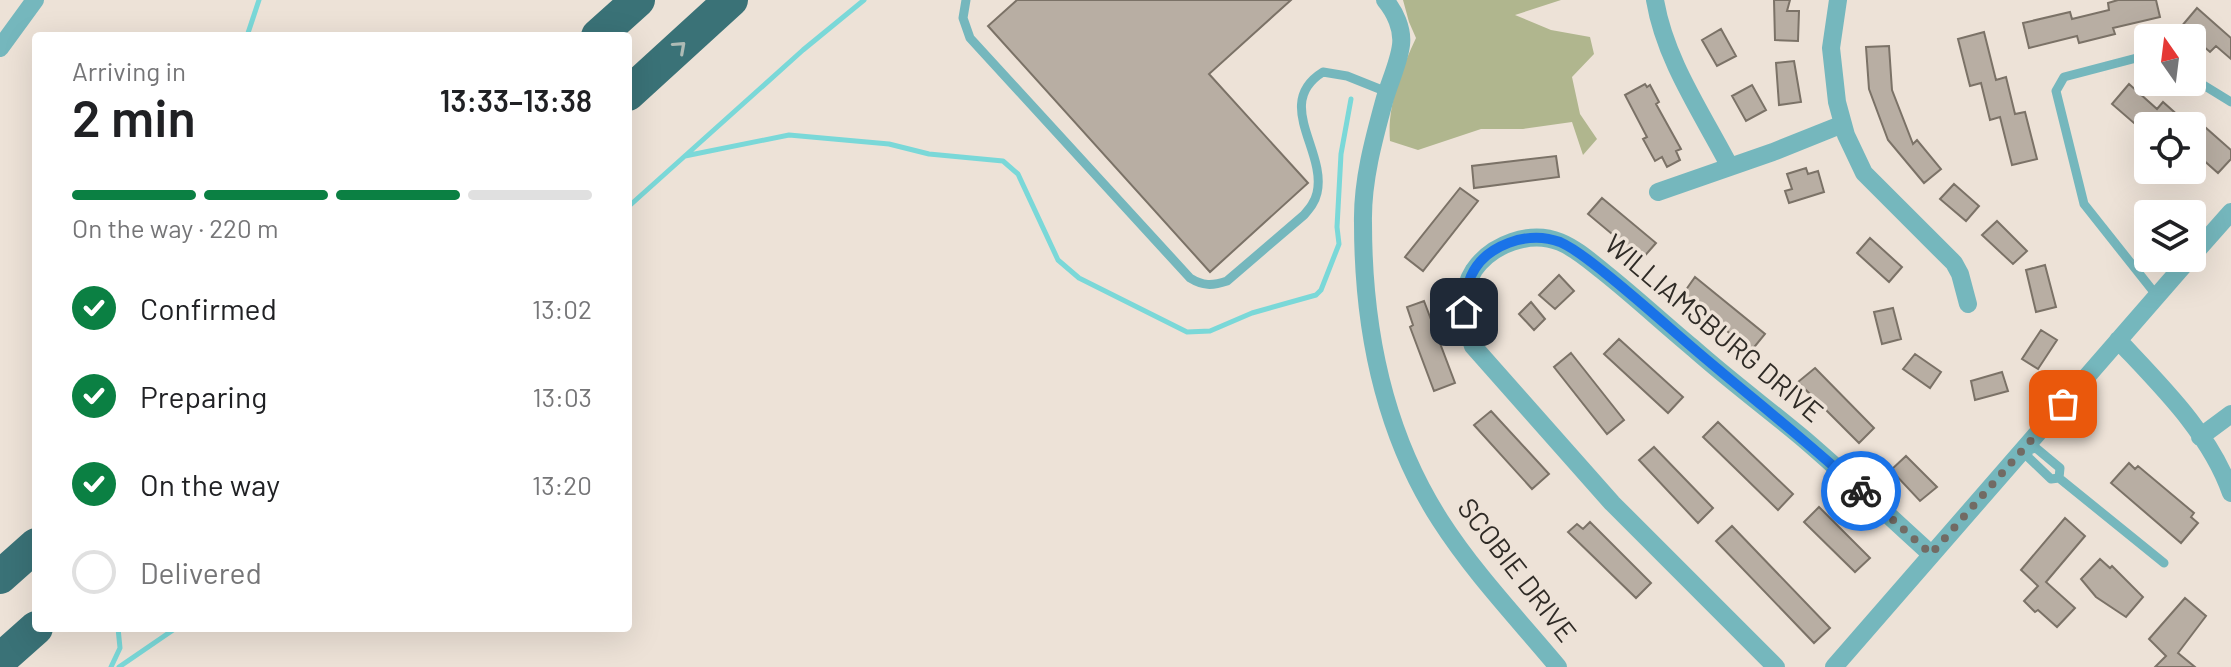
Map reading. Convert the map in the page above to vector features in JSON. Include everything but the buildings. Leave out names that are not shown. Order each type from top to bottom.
[{"type":"highway","points":[[602,32],[638,0]]},
{"type":"highway","points":[[632,90],[731,0]]},
{"type":"highway","points":[[0,577],[32,549]]},
{"type":"highway","points":[[0,660],[32,632]]},
{"type":"street","points":[[0,48],[35,0]]},
{"type":"street","name":"SCOBIE DRIVE","points":[[1385,0],[1396,17],[1401,45],[1374,143],[1362,220],[1365,296],[1374,358],[1409,461],[1439,519],[1471,563],[1558,667]]},
{"type":"street","points":[[1655,0],[1668,50],[1730,167]]},
{"type":"street","points":[[1838,0],[1831,48],[1837,102],[1843,124],[1864,173],[1954,263],[1968,304]]},
{"type":"street","points":[[1658,192],[1843,124]]},
{"type":"street","points":[[2206,240],[2231,212]]},
{"type":"street","name":"WILLIAMSBURG DRIVE","points":[[1776,667],[1612,503],[1473,346],[1464,312],[1466,291],[1480,263],[1499,246],[1540,238],[1558,241],[1578,252],[1806,441],[1931,554]]},
{"type":"street","points":[[1834,667],[2028,448],[2178,272]]},
{"type":"street","points":[[2118,340],[2177,402],[2213,456],[2231,493]]},
{"type":"street","points":[[2200,437],[2231,414]]},
{"type":"lane","points":[[966,0],[963,18],[970,38],[1190,278],[1200,284],[1212,286],[1227,281],[1304,215],[1314,202],[1318,178],[1303,120],[1301,94],[1311,79],[1323,72],[1347,76],[1387,92]]},
{"type":"lane","points":[[2134,59],[2064,77],[2056,91],[2084,204],[2157,296]]},
{"type":"lane","points":[[2206,87],[2231,102]]},
{"type":"lane","points":[[2028,448],[2028,457],[2051,479],[2059,478],[2164,563]]},
{"type":"green space","points":[[1403,0],[1561,0],[1515,15],[1551,30],[1590,37],[1594,54],[1572,77],[1580,114],[1597,139],[1583,155],[1572,122],[1523,129],[1481,129],[1418,150],[1390,141],[1396,88],[1416,38]]},
{"type":"waterway","points":[[248,32],[259,0]]},
{"type":"waterway","points":[[632,203],[803,50],[864,0]]},
{"type":"waterway","points":[[685,156],[789,135],[889,144],[929,154],[1003,161],[1018,174],[1058,260],[1079,278],[1187,332],[1210,331],[1252,313],[1316,295],[1321,290],[1339,244],[1341,154],[1351,99]]},
{"type":"waterway","points":[[111,667],[120,648],[118,632]]},
{"type":"waterway","points":[[119,667],[170,632]]},
{"type":"way so far","points":[[1861,491],[1931,554],[2063,404]]},
{"type":"route","points":[[1464,312],[1472,274],[1499,246],[1540,238],[1558,241],[1578,252],[1641,302],[1861,491]]}]
